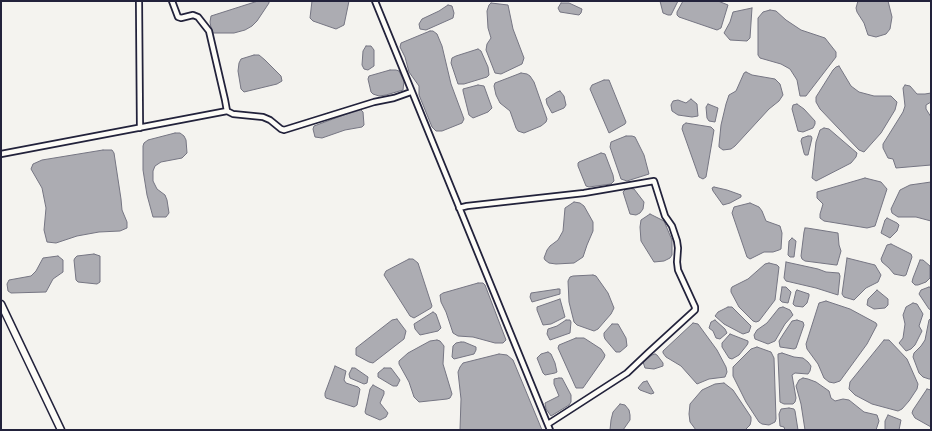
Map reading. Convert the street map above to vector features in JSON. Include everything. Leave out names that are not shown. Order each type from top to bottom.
[{"type":"street","points":[[139,1],[140,128]]},
{"type":"street","points":[[172,1],[178,17],[180,18],[194,14],[209,31],[227,111]]},
{"type":"street","points":[[375,1],[550,430]]},
{"type":"street","points":[[1,154],[227,111],[233,114],[263,117],[284,130],[411,92]]},
{"type":"street","points":[[459,208],[584,193],[654,181],[665,216],[672,226],[677,241],[678,270],[695,310],[642,357],[627,373],[548,424]]},
{"type":"street","points":[[1,304],[60,430]]},
{"type":"shaded area","points":[[258,1],[269,1],[269,3],[252,26],[234,33],[212,33],[210,22],[211,16]]},
{"type":"shaded area","points":[[312,1],[349,1],[344,25],[336,29],[313,21],[310,18]]},
{"type":"shaded area","points":[[660,1],[678,1],[671,15],[668,15],[663,13]]},
{"type":"shaded area","points":[[683,1],[718,1],[728,5],[721,28],[717,30],[679,17],[677,12]]},
{"type":"shaded area","points":[[858,1],[888,1],[892,17],[890,29],[886,34],[876,37],[868,35],[864,23],[857,12],[856,8]]},
{"type":"shaded area","points":[[491,3],[508,5],[513,29],[524,58],[522,64],[501,74],[495,73],[486,50],[487,44],[491,38],[488,28],[487,11]]},
{"type":"shaded area","points":[[561,3],[569,3],[582,9],[581,13],[579,15],[560,12],[558,8]]},
{"type":"shaded area","points":[[448,5],[452,6],[454,13],[453,18],[426,30],[420,29],[419,24],[422,19]]},
{"type":"shaded area","points":[[752,8],[750,38],[747,41],[730,40],[724,33],[733,12]]},
{"type":"shaded area","points":[[770,10],[776,11],[801,30],[825,38],[836,52],[836,57],[806,96],[800,96],[797,80],[790,69],[781,64],[760,58],[758,55],[758,18],[763,12]]},
{"type":"shaded area","points":[[430,31],[437,34],[442,46],[451,84],[464,119],[462,123],[442,131],[436,131],[432,127],[419,95],[419,86],[409,72],[405,57],[400,47],[401,43]]},
{"type":"shaded area","points":[[366,46],[371,46],[374,50],[374,66],[368,70],[364,69],[362,65],[363,51]]},
{"type":"shaded area","points":[[478,49],[481,51],[488,67],[489,75],[487,77],[464,84],[458,84],[451,63],[452,58]]},
{"type":"shaded area","points":[[259,55],[265,60],[281,76],[282,81],[277,84],[244,92],[241,89],[238,71],[239,63],[241,59]]},
{"type":"shaded area","points":[[839,66],[851,86],[859,92],[874,96],[891,96],[897,102],[895,110],[881,133],[864,152],[859,150],[820,109],[816,102],[816,97],[833,70]]},
{"type":"shaded area","points":[[390,70],[399,71],[404,81],[403,90],[379,96],[373,94],[371,92],[368,79],[369,76]]},
{"type":"shaded area","points":[[746,72],[752,75],[775,79],[780,84],[783,95],[735,146],[731,149],[723,150],[719,147],[719,145],[721,125],[726,104],[729,95],[736,91],[744,73]]},
{"type":"shaded area","points":[[521,73],[530,76],[534,82],[547,119],[541,126],[524,133],[518,131],[510,111],[500,103],[494,86],[495,83]]},
{"type":"shaded area","points":[[604,80],[609,80],[626,122],[609,133],[590,89],[592,85]]},
{"type":"shaded area","points":[[478,85],[484,86],[492,108],[488,112],[473,118],[469,115],[463,89]]},
{"type":"shaded area","points":[[905,85],[910,86],[917,94],[931,93],[931,102],[926,105],[926,109],[931,117],[931,165],[896,168],[893,159],[888,158],[883,148],[883,144],[903,112],[905,106],[903,88]]},
{"type":"shaded area","points":[[560,91],[564,96],[566,105],[564,108],[552,113],[546,99]]},
{"type":"shaded area","points":[[691,99],[697,104],[698,116],[692,117],[678,115],[672,111],[671,105],[673,101],[678,100],[686,103]]},
{"type":"shaded area","points":[[708,104],[718,108],[715,122],[709,121],[707,118],[706,107]]},
{"type":"shaded area","points":[[797,104],[815,121],[813,128],[803,132],[798,131],[792,109],[793,105]]},
{"type":"shaded area","points":[[360,109],[363,112],[364,125],[362,127],[345,130],[322,138],[315,137],[313,129],[314,126]]},
{"type":"shaded area","points":[[686,123],[711,127],[714,130],[706,177],[703,179],[699,177],[682,129],[683,125]]},
{"type":"shaded area","points":[[824,128],[829,129],[857,153],[856,157],[851,163],[816,181],[812,178],[816,142],[820,130]]},
{"type":"shaded area","points":[[180,133],[184,136],[186,140],[187,153],[182,158],[161,162],[155,166],[153,171],[153,181],[157,189],[165,195],[169,213],[166,217],[153,217],[147,195],[143,170],[143,146],[148,140]]},
{"type":"shaded area","points":[[626,136],[635,137],[644,155],[649,174],[627,181],[621,179],[610,147],[611,142]]},
{"type":"shaded area","points":[[811,136],[812,138],[808,155],[805,155],[801,141],[802,138]]},
{"type":"shaded area","points":[[103,150],[112,150],[114,153],[122,210],[127,222],[127,228],[120,231],[99,232],[77,236],[56,243],[47,242],[44,230],[46,208],[42,188],[31,169],[33,164],[42,160]]},
{"type":"shaded area","points":[[601,153],[605,154],[614,181],[611,184],[589,187],[586,186],[578,163]]},
{"type":"shaded area","points":[[865,178],[881,182],[887,189],[875,226],[867,228],[824,221],[820,218],[823,204],[817,198],[817,192]]},
{"type":"shaded area","points":[[931,182],[931,221],[916,217],[898,217],[892,213],[891,209],[900,190],[910,185]]},
{"type":"shaded area","points":[[714,187],[741,195],[741,197],[723,205],[713,191],[712,188]]},
{"type":"shaded area","points":[[627,188],[634,189],[644,202],[643,209],[636,215],[630,214],[623,192]]},
{"type":"shaded area","points":[[574,202],[580,203],[584,206],[593,222],[593,231],[583,257],[574,263],[549,263],[544,258],[547,250],[558,240],[563,231],[565,208]]},
{"type":"shaded area","points":[[750,203],[759,207],[766,221],[780,226],[782,233],[781,249],[773,252],[764,252],[750,259],[747,257],[732,213],[734,207]]},
{"type":"shaded area","points":[[650,214],[664,221],[672,240],[672,255],[664,261],[654,262],[641,241],[641,220]]},
{"type":"shaded area","points":[[887,218],[899,225],[897,231],[890,238],[881,233]]},
{"type":"shaded area","points":[[805,228],[838,233],[841,251],[837,265],[805,261],[802,259],[801,256]]},
{"type":"shaded area","points":[[792,238],[796,241],[794,257],[790,257],[788,255],[789,241]]},
{"type":"shaded area","points":[[891,244],[911,254],[912,257],[906,275],[904,276],[894,274],[882,262],[881,259],[887,245]]},
{"type":"shaded area","points":[[94,254],[100,256],[100,282],[97,284],[78,282],[76,280],[75,258],[77,256]]},
{"type":"shaded area","points":[[58,256],[63,260],[63,272],[53,279],[46,292],[11,293],[8,291],[7,284],[9,280],[31,276],[36,271],[43,258]]},
{"type":"shaded area","points":[[847,258],[875,265],[881,275],[878,282],[866,288],[854,300],[844,297],[842,294]]},
{"type":"shaded area","points":[[409,259],[413,259],[418,263],[432,306],[414,318],[410,316],[384,275],[386,271]]},
{"type":"shaded area","points":[[920,260],[923,260],[930,266],[930,278],[926,282],[915,285],[912,282]]},
{"type":"shaded area","points":[[786,262],[826,272],[839,273],[838,295],[786,281],[784,278]]},
{"type":"shaded area","points":[[769,263],[779,267],[775,300],[759,321],[756,322],[753,321],[739,307],[731,292],[731,289],[732,287],[748,279],[765,264]]},
{"type":"shaded area","points":[[573,276],[596,276],[608,293],[614,308],[611,314],[598,329],[594,331],[577,325],[574,322],[569,302],[568,281],[570,277]]},
{"type":"shaded area","points":[[478,283],[483,283],[485,285],[506,340],[503,343],[495,343],[473,337],[458,336],[453,333],[441,302],[440,295]]},
{"type":"shaded area","points":[[782,287],[786,287],[791,292],[788,303],[780,300]]},
{"type":"shaded area","points":[[929,287],[931,288],[931,310],[919,294],[921,290]]},
{"type":"shaded area","points":[[560,289],[560,294],[532,302],[530,297],[531,293]]},
{"type":"shaded area","points":[[797,290],[809,294],[807,303],[803,307],[795,306],[793,304]]},
{"type":"shaded area","points":[[877,290],[888,299],[888,305],[885,308],[874,309],[867,305],[868,299]]},
{"type":"shaded area","points":[[560,299],[565,317],[551,324],[543,325],[537,307]]},
{"type":"shaded area","points":[[826,301],[850,309],[876,323],[877,325],[867,344],[840,381],[834,383],[829,382],[824,378],[818,364],[807,349],[806,344],[819,303]]},
{"type":"shaded area","points":[[913,303],[917,304],[923,314],[919,326],[922,331],[915,345],[906,351],[899,343],[903,338],[905,324],[903,315],[906,307]]},
{"type":"shaded area","points":[[728,307],[732,307],[751,326],[749,332],[743,334],[724,324],[715,316],[718,312]]},
{"type":"shaded area","points":[[783,307],[790,310],[793,315],[785,324],[775,341],[768,344],[755,339],[754,335],[757,330],[767,323],[779,308]]},
{"type":"shaded area","points":[[433,312],[436,314],[441,328],[438,331],[420,335],[415,329],[414,324]]},
{"type":"shaded area","points":[[931,318],[931,379],[929,379],[923,377],[919,373],[913,357],[914,353],[925,340],[929,320]]},
{"type":"shaded area","points":[[397,319],[406,331],[404,339],[373,363],[356,355],[356,348],[392,320]]},
{"type":"shaded area","points":[[566,320],[570,320],[571,322],[570,333],[550,340],[547,334],[548,329],[557,326]]},
{"type":"shaded area","points":[[715,320],[725,329],[727,333],[720,339],[716,338],[713,331],[709,328],[711,322]]},
{"type":"shaded area","points":[[797,320],[803,322],[804,325],[796,348],[780,347],[779,341],[784,333],[792,321]]},
{"type":"shaded area","points":[[693,323],[698,324],[717,350],[726,367],[727,372],[725,377],[709,379],[697,384],[681,366],[666,357],[663,353],[663,351]]},
{"type":"shaded area","points":[[612,324],[618,324],[626,338],[627,346],[620,352],[616,352],[604,336],[604,333]]},
{"type":"shaded area","points":[[730,334],[748,341],[747,345],[739,355],[732,359],[729,358],[722,347],[722,343]]},
{"type":"shaded area","points":[[576,338],[584,338],[601,349],[605,355],[583,388],[576,388],[558,348],[559,345]]},
{"type":"shaded area","points":[[437,340],[444,346],[443,364],[452,394],[450,398],[447,399],[419,402],[414,397],[399,361],[408,353],[430,341]]},
{"type":"shaded area","points":[[884,340],[889,340],[907,359],[918,384],[917,389],[909,401],[902,409],[898,411],[872,404],[855,395],[849,389],[850,382]]},
{"type":"shaded area","points":[[461,342],[476,347],[476,350],[474,354],[454,359],[452,357],[453,346],[456,343]]},
{"type":"shaded area","points":[[757,347],[771,352],[774,358],[776,419],[775,422],[769,425],[759,422],[746,402],[733,376],[733,367],[751,349]]},
{"type":"shaded area","points":[[548,352],[551,354],[557,372],[545,375],[537,358],[541,354]]},
{"type":"shaded area","points":[[782,353],[803,358],[811,366],[808,374],[795,373],[792,375],[796,398],[793,404],[784,404],[780,402],[778,354]]},
{"type":"shaded area","points":[[499,354],[507,355],[513,360],[542,430],[460,430],[461,399],[458,372],[460,367],[463,363]]},
{"type":"shaded area","points":[[655,354],[663,363],[663,366],[654,369],[645,368],[643,362]]},
{"type":"shaded area","points":[[335,366],[346,371],[344,380],[346,383],[360,389],[357,405],[354,407],[326,398],[325,396]]},
{"type":"shaded area","points":[[352,368],[355,368],[368,377],[367,383],[364,384],[350,378],[349,374]]},
{"type":"shaded area","points":[[384,368],[391,368],[400,380],[397,386],[393,386],[378,377],[378,373]]},
{"type":"shaded area","points":[[562,378],[571,395],[571,402],[569,405],[551,416],[546,409],[545,403],[559,396],[554,384],[554,379]]},
{"type":"shaded area","points":[[803,378],[816,382],[829,391],[831,398],[835,401],[843,399],[849,400],[864,412],[877,415],[879,421],[876,430],[805,430],[801,404],[796,386],[799,380]]},
{"type":"shaded area","points":[[647,381],[654,393],[651,394],[638,388],[643,382]]},
{"type":"shaded area","points":[[724,383],[733,390],[751,417],[750,425],[745,430],[696,430],[690,422],[690,404],[702,390],[715,384]]},
{"type":"shaded area","points":[[373,385],[384,391],[380,403],[388,413],[386,417],[380,420],[366,414],[365,412],[370,389]]},
{"type":"shaded area","points":[[927,389],[931,390],[931,427],[915,418],[912,413]]},
{"type":"shaded area","points":[[620,404],[625,405],[629,410],[630,420],[623,430],[610,430],[613,412]]},
{"type":"shaded area","points":[[781,409],[794,409],[795,411],[798,430],[785,430],[784,427],[780,426],[779,414]]},
{"type":"shaded area","points":[[888,415],[901,420],[899,430],[885,430],[885,421]]}]
